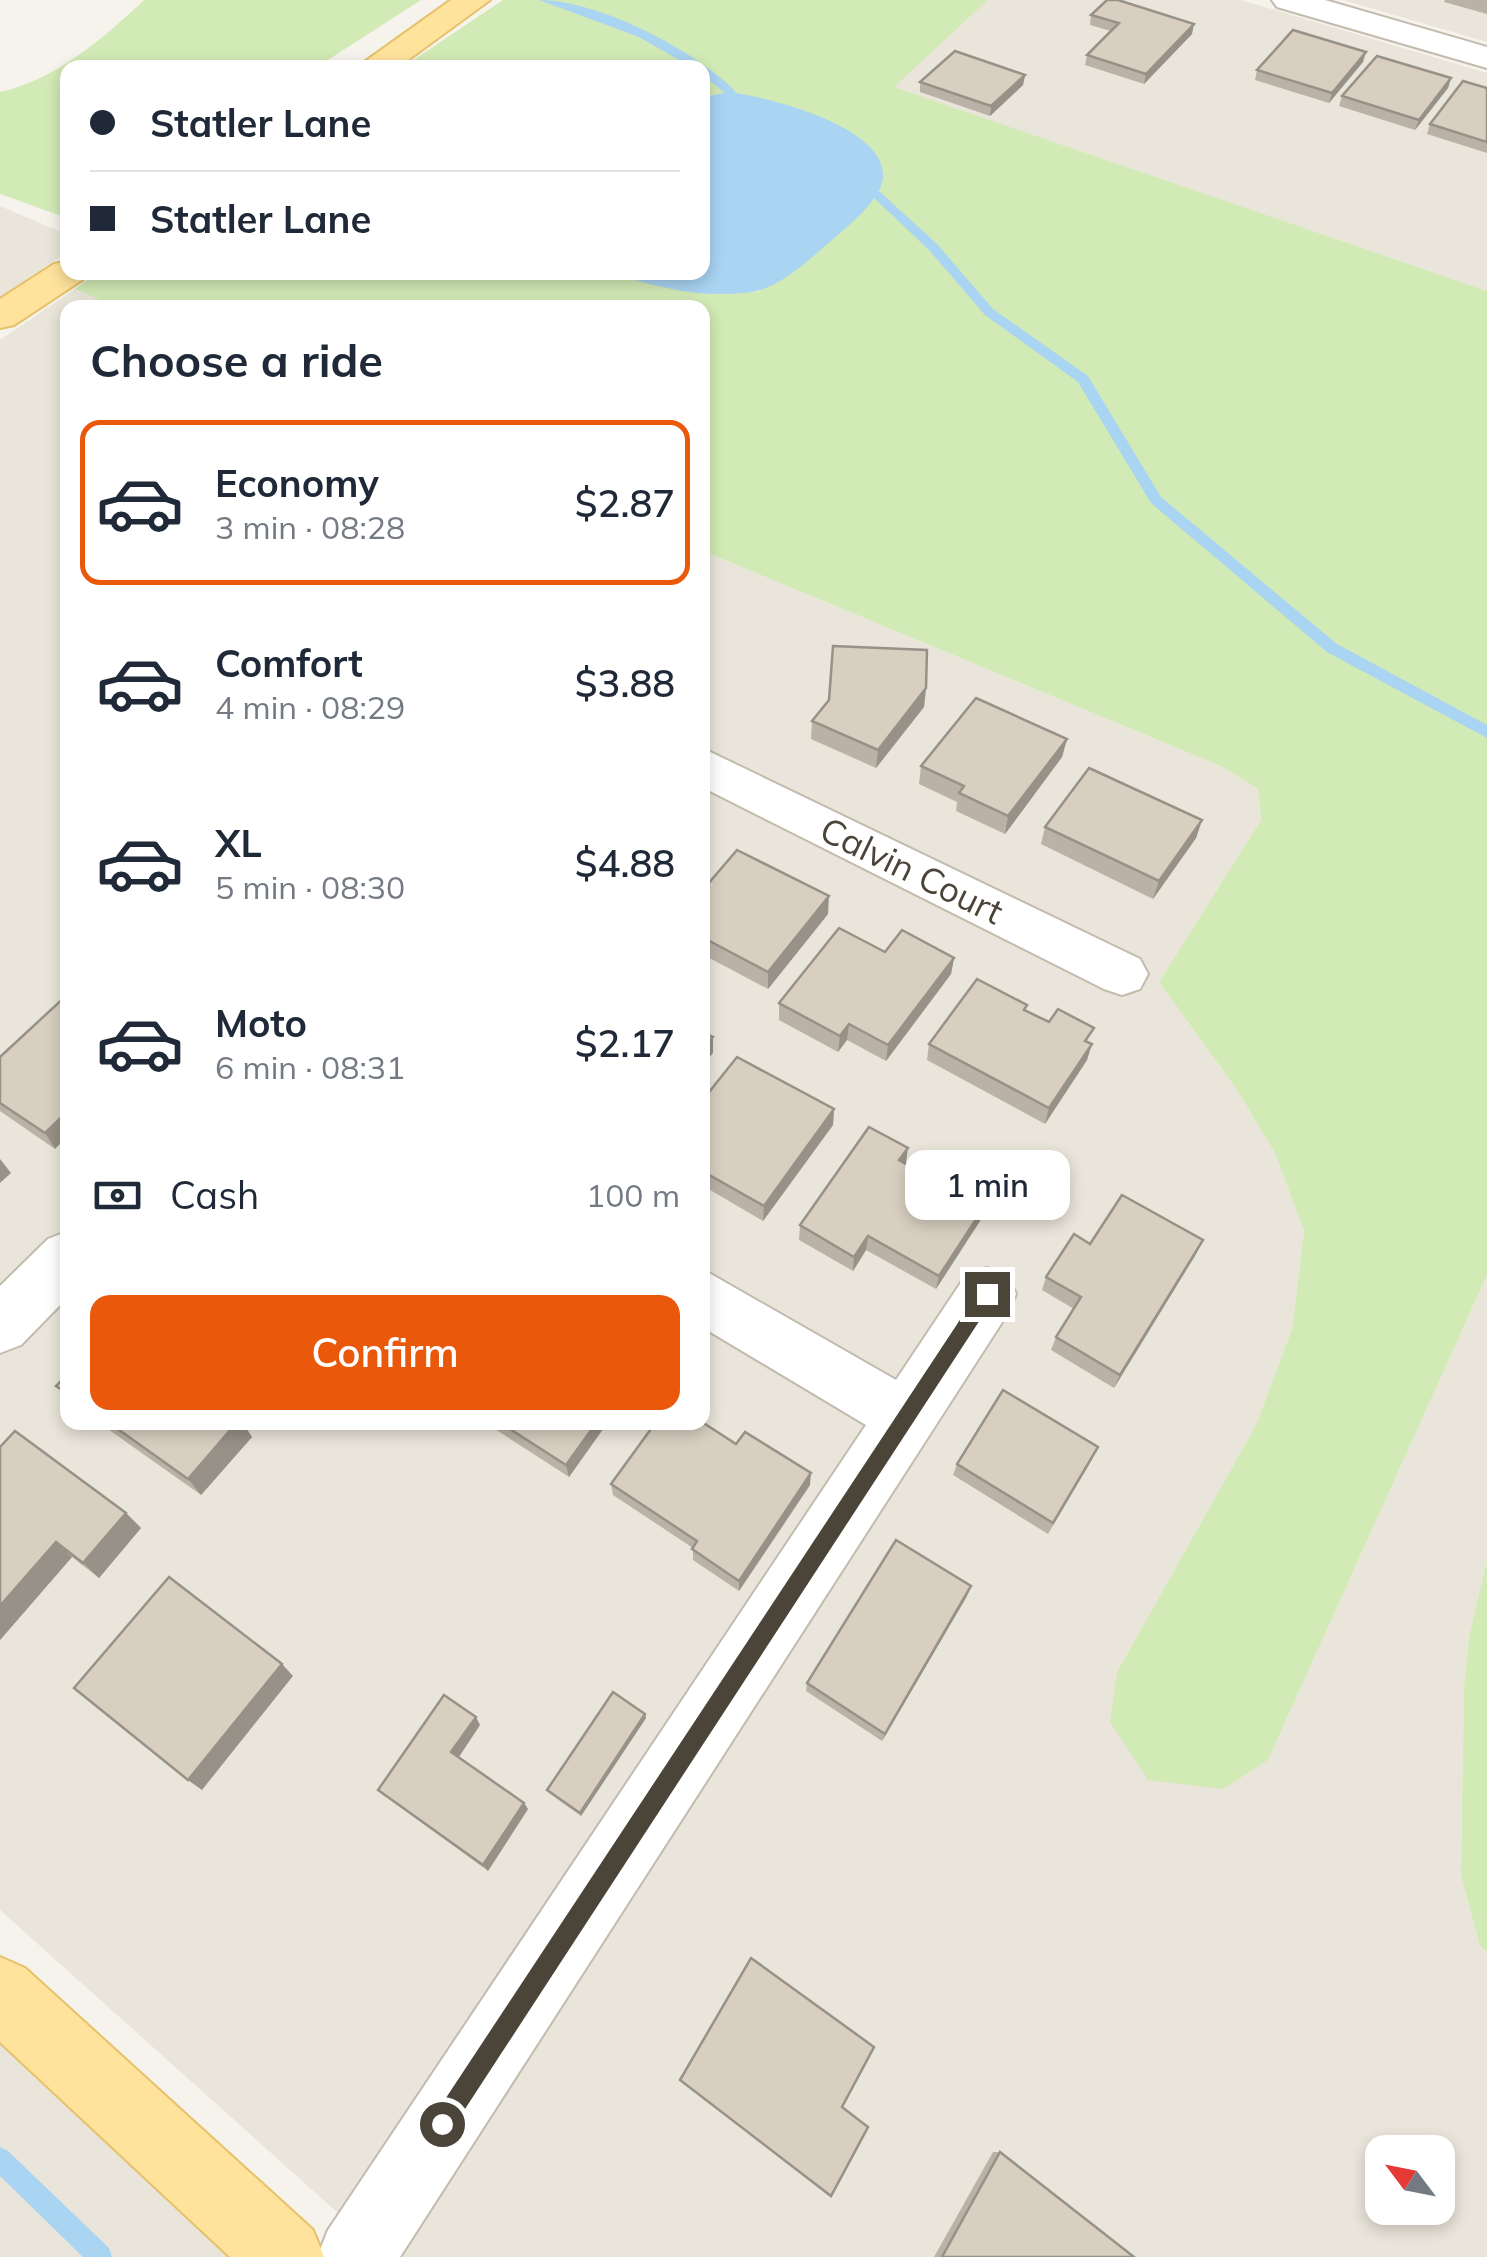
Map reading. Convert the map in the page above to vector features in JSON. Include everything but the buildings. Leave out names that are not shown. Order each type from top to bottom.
[{"type":"main road","points":[[385,60],[474,0]]},
{"type":"main road","points":[[0,316],[60,277]]},
{"type":"main road","points":[[0,1992],[286,2257]]},
{"type":"street","points":[[1289,0],[1487,58]]},
{"type":"street","name":"Calvin Court","points":[[710,770],[1122,974]]},
{"type":"street","points":[[0,1326],[60,1266]]},
{"type":"street","points":[[355,2257],[987,1294]]},
{"type":"street","points":[[710,1300],[874,1400]]},
{"type":"shaded area","points":[[988,0],[1241,0],[1487,73],[1487,291],[893,87]]},
{"type":"shaded area","points":[[1343,0],[1487,0],[1487,42]]},
{"type":"shaded area","points":[[0,206],[60,232],[60,257],[0,297]]},
{"type":"shaded area","points":[[75,289],[102,300],[60,300],[60,1430],[710,1430],[710,554],[1223,767],[1258,789],[1261,820],[1159,982],[1237,1090],[1275,1153],[1304,1231],[1292,1329],[1256,1425],[1117,1672],[1268,1760],[1487,1275],[1487,1561],[1469,1636],[1464,1687],[1461,1874],[1480,1946],[1487,1952],[1487,2257],[387,2257],[0,1910],[0,340]]},
{"type":"shaded area","points":[[0,2037],[245,2257],[0,2257]]},
{"type":"green space","points":[[144,0],[421,0],[328,60],[71,60]]},
{"type":"green space","points":[[503,0],[988,0],[894,87],[1487,291],[1487,1275],[1268,1760],[1223,1789],[1148,1780],[1110,1722],[1117,1672],[1256,1425],[1292,1329],[1304,1231],[1275,1153],[1237,1090],[1159,982],[1261,820],[1258,789],[1223,767],[710,554],[710,300],[100,300],[75,289],[87,280],[650,280],[716,294],[760,291],[710,110],[710,60],[413,60]]},
{"type":"green space","points":[[59,68],[60,215],[0,194],[0,92]]},
{"type":"green space","points":[[1487,1561],[1487,1952],[1480,1946],[1461,1875],[1464,1687],[1469,1636]]},
{"type":"water","points":[[730,92],[798,108],[850,131],[869,146],[881,164],[882,183],[874,199],[853,221],[796,270],[756,291],[684,291],[637,280],[710,280],[710,96]]},
{"type":"waterway","points":[[544,0],[643,34],[689,60]]},
{"type":"waterway","points":[[710,74],[730,92]]},
{"type":"waterway","points":[[876,194],[933,247],[989,312],[1083,379],[1156,500],[1332,648],[1487,732]]},
{"type":"waterway","points":[[0,2159],[100,2257]]},
{"type":"route","points":[[442,2124],[987,1294]]}]
